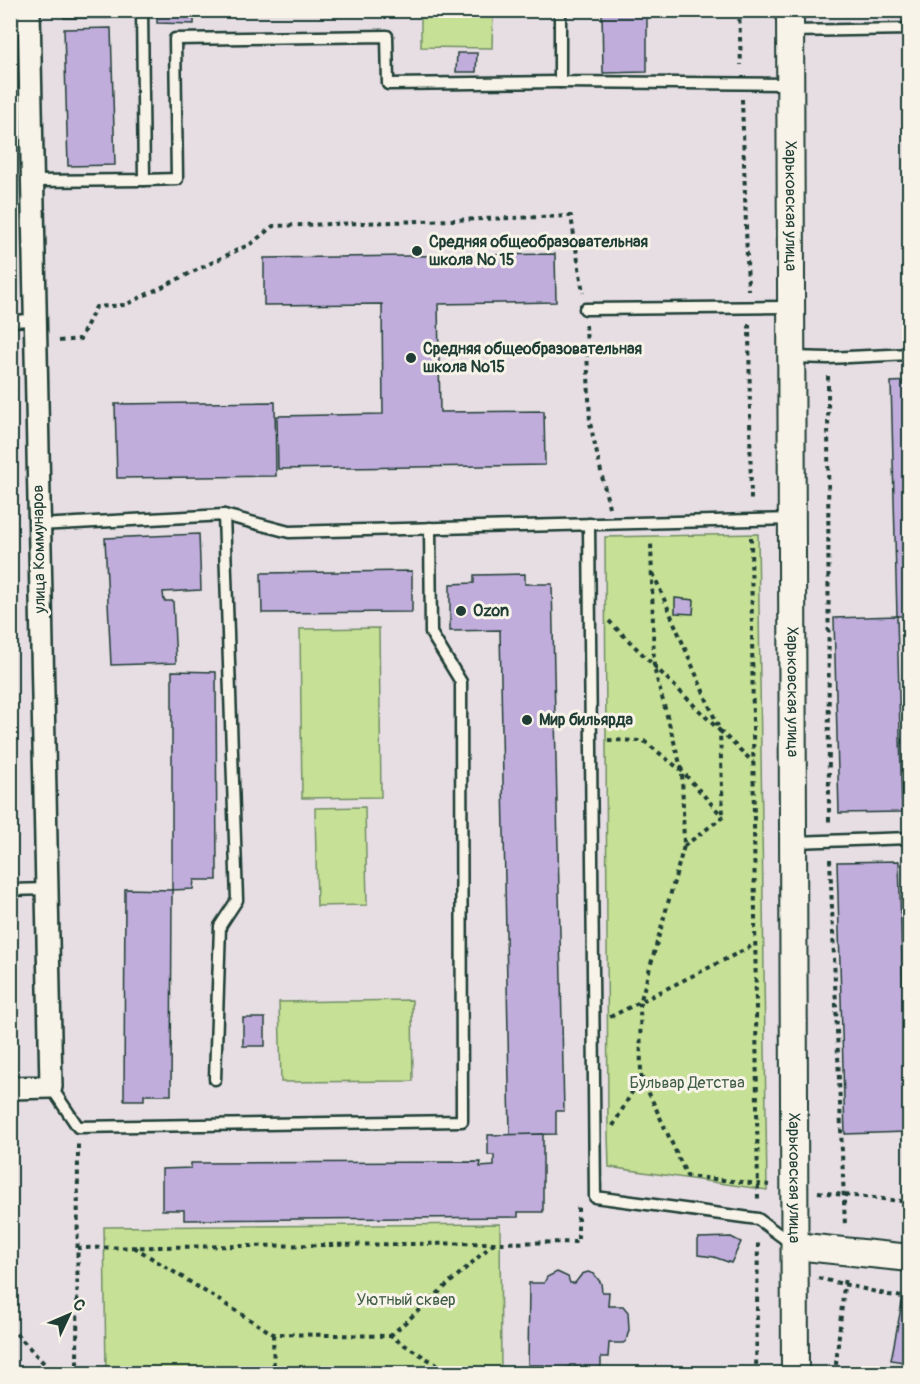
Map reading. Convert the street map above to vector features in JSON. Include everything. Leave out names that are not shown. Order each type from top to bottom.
[{"type":"street","name":"улица Коммунаров","points":[[29,10],[51,1087]]},
{"type":"street","name":"Харьковская улица","points":[[790,21],[795,1374]]},
{"type":"street","points":[[10,1088],[51,1087]]},
{"type":"street","points":[[795,1246],[909,1258]]},
{"type":"lane","points":[[142,10],[144,180]]},
{"type":"lane","points":[[560,10],[561,82]]},
{"type":"lane","points":[[790,21],[909,28]]},
{"type":"lane","points":[[32,181],[177,179],[175,39],[387,36],[388,84],[561,82],[790,84]]},
{"type":"lane","points":[[585,309],[792,307]]},
{"type":"lane","points":[[10,321],[34,320]]},
{"type":"lane","points":[[792,357],[828,358],[909,354]]},
{"type":"lane","points":[[39,525],[224,515],[290,532],[792,519]]},
{"type":"lane","points":[[215,1079],[220,926],[237,900],[224,515]]},
{"type":"lane","points":[[589,524],[596,1197],[758,1219],[795,1246]]},
{"type":"lane","points":[[51,1087],[78,1126],[462,1121],[462,682],[431,633],[430,528]]},
{"type":"lane","points":[[793,842],[909,838]]},
{"type":"lane","points":[[10,890],[47,890]]},
{"type":"path","points":[[739,10],[749,307],[758,1219],[756,1374]]},
{"type":"path","points":[[35,343],[80,339],[96,307],[125,305],[252,243],[273,226],[571,216],[585,309],[590,423],[609,499],[610,525]]},
{"type":"path","points":[[828,358],[829,841],[846,1251],[845,1284],[835,1374]]},
{"type":"path","points":[[651,522],[654,668],[681,771],[684,846],[640,1003],[641,1076],[687,1176],[757,1182],[795,1190],[843,1193],[909,1202]]},
{"type":"path","points":[[652,569],[720,731],[723,817]]},
{"type":"path","points":[[589,601],[654,668],[754,763]]},
{"type":"path","points":[[591,739],[644,741],[681,771],[723,817]]},
{"type":"path","points":[[684,846],[723,817]]},
{"type":"path","points":[[593,1024],[640,1003],[756,944]]},
{"type":"path","points":[[594,1139],[608,1134],[641,1076]]},
{"type":"path","points":[[76,1374],[78,1126]]},
{"type":"path","points":[[77,1248],[578,1242],[578,1197]]},
{"type":"path","points":[[390,1336],[494,1243]]},
{"type":"path","points":[[133,1247],[273,1334],[390,1336],[452,1374]]},
{"type":"path","points":[[758,1268],[909,1298]]},
{"type":"path","points":[[10,1327],[54,1374]]},
{"type":"path","points":[[273,1334],[274,1374]]},
{"type":"green space","points":[[421,11],[493,11],[492,48],[421,47]]},
{"type":"green space","name":"Бульвар Детства","points":[[758,534],[767,1190],[609,1167],[608,1134],[605,537]]},
{"type":"green space","points":[[379,628],[381,797],[302,798],[300,629]]},
{"type":"green space","points":[[365,807],[367,905],[317,906],[315,808]]},
{"type":"green space","points":[[412,1000],[413,1081],[281,1082],[279,1002]]},
{"type":"green space","name":"Уютный сквер","points":[[500,1224],[501,1373],[106,1373],[104,1227]]},
{"type":"building","points":[[64,10],[111,10],[111,18],[64,18]]},
{"type":"building","points":[[157,10],[194,10],[194,24],[157,23]]},
{"type":"building","points":[[602,10],[647,10],[647,72],[603,73]]},
{"type":"building","points":[[111,28],[115,165],[68,166],[64,29]]},
{"type":"building","points":[[457,53],[477,53],[476,72],[456,72]]},
{"type":"building","name":"Средняя общеобразовательная школа №15","points":[[555,254],[556,302],[438,304],[440,412],[544,411],[545,465],[278,469],[277,416],[383,414],[382,304],[264,305],[264,258]]},
{"type":"building","points":[[910,381],[910,616],[897,616],[891,382]]},
{"type":"building","points":[[275,402],[276,476],[117,478],[115,404]]},
{"type":"building","points":[[199,534],[201,590],[163,592],[164,601],[173,601],[176,663],[111,665],[105,538]]},
{"type":"building","points":[[412,571],[412,612],[262,613],[261,573]]},
{"type":"building","points":[[525,574],[525,584],[552,584],[564,1111],[556,1111],[556,1134],[510,1135],[500,630],[450,631],[450,584],[474,583],[474,575]]},
{"type":"building","points":[[675,598],[694,600],[693,614],[675,613]]},
{"type":"building","points":[[897,616],[902,812],[839,813],[834,618]]},
{"type":"building","points":[[172,671],[216,672],[217,880],[194,880],[193,889],[172,890]]},
{"type":"building","points":[[899,861],[907,1132],[845,1134],[837,862]]},
{"type":"building","points":[[125,889],[172,890],[171,1095],[144,1095],[144,1100],[124,1100]]},
{"type":"building","points":[[243,1018],[265,1018],[265,1046],[243,1046]]},
{"type":"building","points":[[543,1134],[543,1212],[518,1212],[518,1217],[184,1220],[184,1210],[162,1210],[162,1169],[191,1168],[191,1163],[481,1162],[480,1167],[494,1166],[494,1155],[488,1155],[488,1135]]},
{"type":"building","points":[[731,1237],[741,1242],[731,1263],[714,1257],[698,1255],[698,1238]]},
{"type":"building","points":[[557,1272],[568,1277],[570,1283],[575,1283],[582,1274],[588,1272],[594,1274],[601,1283],[602,1292],[609,1292],[608,1306],[623,1306],[628,1312],[629,1330],[626,1341],[609,1343],[608,1357],[601,1357],[601,1366],[596,1374],[580,1374],[575,1365],[570,1365],[565,1374],[549,1374],[544,1365],[528,1365],[529,1283],[544,1283],[547,1277]]},
{"type":"building","points":[[902,1303],[910,1305],[910,1363],[891,1360]]},
{"type":"place","name":"Средняя общеобразовательная школа № 15","points":[[417,251]]},
{"type":"place","name":"Средняя общеобразовательная школа №15","points":[[411,358]]},
{"type":"place","name":"Ozon","points":[[461,611]]},
{"type":"place","name":"Мир бильярда","points":[[527,720]]}]
